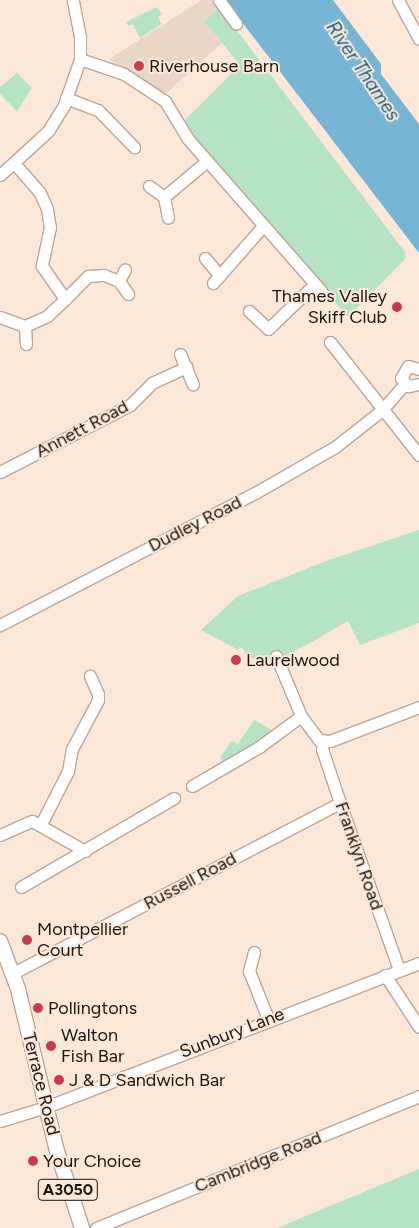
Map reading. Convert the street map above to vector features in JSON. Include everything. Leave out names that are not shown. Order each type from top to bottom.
[{"type":"main road","name":"Terrace Road","points":[[0,941],[13,973],[46,1107],[82,1228]]},
{"type":"street","points":[[0,175],[15,164],[55,123],[66,98],[80,59],[73,0]]},
{"type":"street","points":[[219,0],[236,23]]},
{"type":"street","points":[[398,0],[419,39]]},
{"type":"street","points":[[80,59],[109,68],[152,91],[165,101],[188,139],[318,288],[268,329],[250,311]]},
{"type":"street","points":[[66,98],[98,110],[134,147]]},
{"type":"street","points":[[164,197],[207,161]]},
{"type":"street","points":[[15,164],[40,193],[48,209],[50,227],[42,266],[65,298]]},
{"type":"street","points":[[149,186],[164,197],[168,218]]},
{"type":"street","points":[[205,258],[216,280],[264,226]]},
{"type":"street","points":[[119,281],[125,269]]},
{"type":"street","points":[[0,317],[25,326],[47,316],[78,283],[94,274],[119,281],[128,294]]},
{"type":"street","points":[[25,326],[26,344]]},
{"type":"street","points":[[330,342],[419,455]]},
{"type":"street","points":[[180,354],[193,384]]},
{"type":"street","points":[[419,369],[412,366],[405,368],[401,374],[405,384],[412,387],[419,384]]},
{"type":"street","name":"Annett Road","points":[[0,472],[130,405],[152,383],[186,367]]},
{"type":"street","name":"Dudley Road","points":[[0,625],[255,493],[335,447],[382,410],[405,384]]},
{"type":"street","points":[[276,656],[301,716],[312,734],[323,741],[419,707]]},
{"type":"street","points":[[41,824],[68,771],[72,749],[98,700],[98,694],[90,676]]},
{"type":"street","points":[[192,786],[260,748],[301,716]]},
{"type":"street","name":"Franklyn Road","points":[[323,741],[322,749],[399,970]]},
{"type":"street","points":[[21,887],[174,798]]},
{"type":"street","name":"Russell Road","points":[[13,973],[340,803]]},
{"type":"street","points":[[0,835],[27,821],[41,824],[85,851]]},
{"type":"street","points":[[254,952],[249,971],[268,1019]]},
{"type":"street","name":"Sunbury Lane","points":[[0,1121],[46,1107],[268,1019],[419,963]]},
{"type":"street","points":[[385,975],[419,1027]]},
{"type":"street","name":"Cambridge Road","points":[[96,1228],[419,1096]]},
{"type":"shaded area","points":[[202,0],[225,0],[204,21],[222,43],[162,97],[109,59]]},
{"type":"green space","points":[[157,7],[162,14],[158,17],[162,24],[140,38],[133,24],[128,26],[126,22]]},
{"type":"green space","points":[[219,7],[405,252],[406,258],[348,317],[212,161],[184,121],[240,65],[204,21]]},
{"type":"green space","points":[[17,73],[32,88],[17,111],[0,94],[0,87]]},
{"type":"green space","points":[[419,530],[419,623],[360,645],[348,621],[268,667],[244,653],[245,650],[240,647],[238,650],[201,630],[238,596],[326,561]]},
{"type":"green space","points":[[254,720],[274,731],[223,762],[220,758],[231,741],[238,744]]},
{"type":"green space","points":[[419,1169],[419,1228],[277,1228]]},
{"type":"water","name":"River Thames","points":[[225,0],[333,0],[381,64],[381,74],[419,124],[419,253]]},
{"type":"place","name":"Riverhouse Barn","points":[[139,66]]},
{"type":"place","name":"Thames Valley Skiff Club","points":[[397,307]]},
{"type":"place","name":"Laurelwood","points":[[236,660]]},
{"type":"place","name":"Montpellier Court","points":[[27,940]]},
{"type":"place","name":"Pollingtons","points":[[38,1008]]},
{"type":"place","name":"Walton Fish Bar","points":[[51,1046]]},
{"type":"place","name":"J & D Sandwich Bar","points":[[59,1080]]},
{"type":"place","name":"Your Choice","points":[[33,1161]]}]
